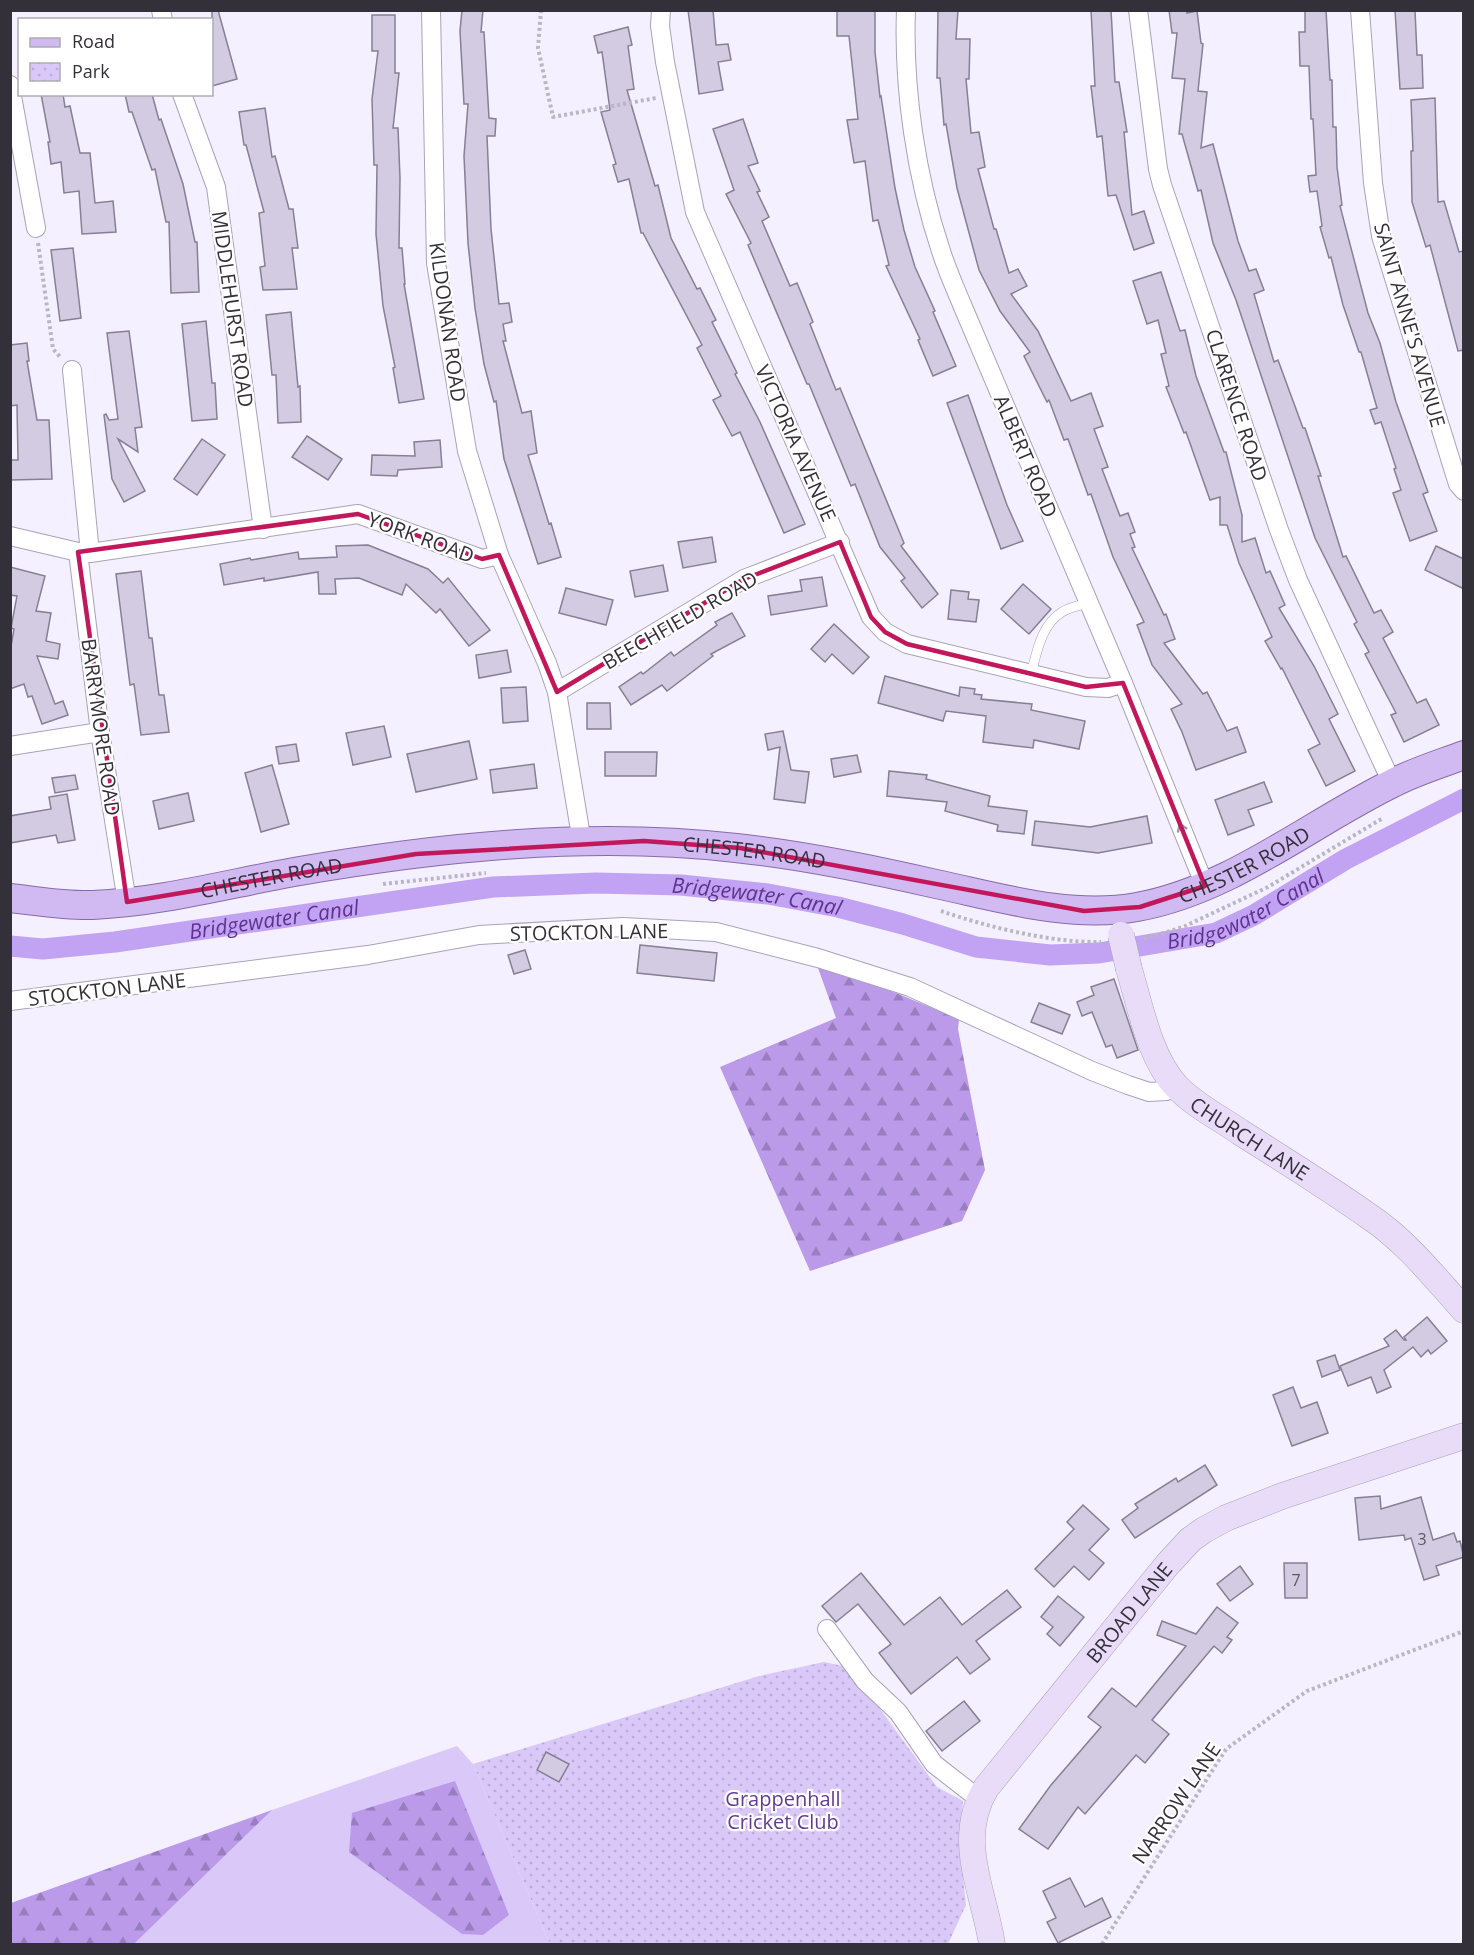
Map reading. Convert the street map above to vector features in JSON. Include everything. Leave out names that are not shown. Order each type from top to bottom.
[{"type":"main road","name":"CHESTER ROAD","points":[[10,898],[57,904],[90,905],[127,902],[295,872],[416,854],[499,846],[663,841],[740,848],[885,873],[1035,905],[1084,911],[1119,932],[1146,905],[1205,886],[1266,855],[1392,783],[1464,755]]},
{"type":"street","name":"KILDONAN ROAD","points":[[431,10],[436,263],[467,451],[499,555]]},
{"type":"street","name":"VICTORIA AVENUE","points":[[661,10],[661,35],[695,212],[872,616],[885,632],[907,644],[1086,687],[1108,688],[1123,683]]},
{"type":"street","name":"ALBERT ROAD","points":[[906,10],[909,100],[922,183],[941,251],[1123,683],[1205,886]]},
{"type":"street","name":"CLARENCE ROAD","points":[[1138,10],[1162,185],[1298,580],[1392,783]]},
{"type":"street","name":"SAINT ANNE'S AVENUE","points":[[1360,10],[1373,183],[1381,236],[1458,484],[1464,491]]},
{"type":"street","points":[[10,85],[36,228]]},
{"type":"street","name":"MIDDLEHURST ROAD","points":[[183,96],[216,188],[263,529]]},
{"type":"street","name":"BARRYMORE ROAD","points":[[72,370],[84,552],[100,732],[127,902]]},
{"type":"street","name":"YORK ROAD","points":[[10,536],[84,552],[263,529],[358,514],[482,559],[499,555],[547,663],[557,692],[582,842]]},
{"type":"street","name":"BEECHFIELD ROAD","points":[[557,692],[744,579],[840,542]]},
{"type":"street","points":[[10,746],[100,732]]},
{"type":"street","name":"STOCKTON LANE","points":[[10,1001],[368,956],[479,935],[623,927],[716,932],[818,958],[910,987],[1092,1071],[1128,1085],[1149,1092],[1177,1088]]},
{"type":"street","name":"CHURCH LANE","points":[[1119,932],[1153,1046],[1177,1088],[1389,1231],[1425,1266],[1464,1311]]},
{"type":"street","name":"BROAD LANE","points":[[992,1944],[972,1847],[972,1823],[979,1799],[1167,1565],[1190,1540],[1226,1518],[1282,1496],[1464,1436]]},
{"type":"street","points":[[827,1629],[866,1681],[898,1712],[934,1764],[979,1799]]},
{"type":"lane","points":[[1031,674],[1041,638],[1052,622],[1064,610],[1089,603]]},
{"type":"path","points":[[541,10],[538,48],[553,117],[672,96]]},
{"type":"path","points":[[36,228],[53,349],[72,370]]},
{"type":"path","points":[[936,909],[969,921],[1047,937],[1183,927],[1268,887],[1386,816]]},
{"type":"path","points":[[373,885],[487,872]]},
{"type":"path","name":"NARROW LANE","points":[[1102,1944],[1226,1749],[1307,1690],[1464,1631]]},
{"type":"highlighted area","points":[[358,514],[482,559],[499,555],[557,692],[744,579],[840,542],[871,617],[885,632],[907,644],[1086,687],[1123,683],[1205,886],[1140,907],[1084,911],[740,848],[644,841],[416,854],[127,902],[78,552]]},
{"type":"green space","points":[[821,962],[959,1019],[958,1029],[985,1170],[962,1221],[810,1271],[720,1067],[836,1018],[818,968]]},
{"type":"green space","name":"Grappenhall Cricket Club","points":[[824,1662],[843,1666],[878,1706],[937,1787],[963,1801],[959,1842],[966,1905],[948,1944],[550,1944],[473,1764],[759,1676]]},
{"type":"green space","points":[[457,1746],[473,1764],[550,1944],[134,1944],[272,1810]]},
{"type":"green space","points":[[455,1781],[509,1915],[483,1935],[462,1934],[349,1852],[352,1813]]},
{"type":"green space","points":[[272,1810],[134,1944],[11,1944],[11,1903]]},
{"type":"building","points":[[212,10],[218,10],[237,79],[213,86],[213,18]]},
{"type":"building","points":[[462,10],[483,10],[481,32],[484,32],[489,118],[496,119],[495,136],[487,136],[491,229],[499,304],[509,303],[512,322],[503,324],[506,341],[503,341],[522,413],[531,411],[537,453],[528,455],[561,557],[538,564],[504,459],[496,401],[494,402],[484,364],[475,308],[468,243],[464,156],[468,104],[464,104],[460,31]]},
{"type":"building","points":[[688,10],[713,10],[716,45],[728,44],[731,60],[718,62],[723,90],[699,94]]},
{"type":"building","points":[[837,10],[875,10],[875,52],[880,97],[904,230],[915,267],[956,366],[933,376],[918,340],[920,339],[886,266],[889,265],[878,220],[873,221],[865,161],[854,163],[847,120],[858,119],[849,36],[837,36]]},
{"type":"building","points":[[938,10],[958,10],[956,39],[970,39],[969,79],[966,79],[971,133],[979,132],[985,167],[978,169],[994,229],[996,229],[1009,273],[1018,269],[1027,286],[1011,294],[1038,331],[1071,401],[1091,393],[1103,426],[1094,429],[1108,467],[1102,469],[1120,516],[1128,513],[1135,532],[1130,534],[1135,547],[1132,548],[1164,615],[1166,614],[1175,639],[1164,643],[1203,694],[1207,692],[1227,731],[1237,727],[1246,752],[1196,770],[1171,709],[1182,704],[1152,665],[1137,625],[1144,622],[1113,557],[1091,494],[1088,495],[1068,439],[1064,440],[1049,400],[1047,402],[1024,356],[1030,352],[1000,311],[979,270],[957,188],[946,124],[944,125],[940,78],[937,78]]},
{"type":"building","points":[[1091,10],[1111,10],[1115,82],[1119,82],[1127,132],[1124,132],[1132,215],[1144,211],[1154,243],[1134,250],[1116,195],[1108,196],[1102,136],[1097,137],[1091,86],[1095,86]]},
{"type":"building","points":[[1169,10],[1187,10],[1187,13],[1197,11],[1203,44],[1198,91],[1207,92],[1201,148],[1213,144],[1238,241],[1249,271],[1256,269],[1264,290],[1254,294],[1274,362],[1278,360],[1303,428],[1305,428],[1343,557],[1346,556],[1374,613],[1381,610],[1393,632],[1383,638],[1417,703],[1426,699],[1439,725],[1404,742],[1391,715],[1396,713],[1365,654],[1369,652],[1354,624],[1357,622],[1315,538],[1236,300],[1213,243],[1201,190],[1198,191],[1182,134],[1179,134],[1185,79],[1172,78],[1177,33],[1172,33]]},
{"type":"building","points":[[1305,10],[1326,10],[1330,80],[1332,80],[1333,127],[1336,127],[1337,167],[1342,205],[1340,206],[1368,313],[1380,343],[1396,402],[1428,492],[1423,494],[1437,531],[1410,541],[1393,493],[1401,490],[1394,469],[1396,468],[1381,422],[1375,424],[1370,410],[1377,408],[1320,227],[1322,226],[1317,191],[1310,192],[1308,176],[1316,175],[1313,119],[1311,119],[1309,66],[1300,66],[1299,32],[1305,32]]},
{"type":"building","points":[[1395,10],[1415,10],[1417,55],[1422,55],[1423,88],[1400,89]]},
{"type":"building","points":[[372,15],[395,15],[395,73],[399,73],[393,128],[398,128],[399,248],[402,248],[404,284],[424,399],[399,403],[393,368],[395,367],[383,306],[376,234],[377,165],[374,165],[372,99],[378,51],[372,51]]},
{"type":"building","points":[[628,27],[632,45],[628,46],[634,89],[627,90],[655,186],[658,185],[671,238],[716,320],[712,322],[805,524],[784,533],[740,432],[732,436],[713,400],[721,396],[697,348],[702,345],[641,233],[629,179],[618,182],[613,165],[616,164],[601,112],[610,110],[602,52],[598,53],[594,36]]},
{"type":"building","points":[[41,96],[63,96],[65,107],[70,106],[80,153],[90,153],[95,203],[113,201],[116,232],[82,234],[79,191],[64,193],[61,162],[51,164],[48,142],[50,142]]},
{"type":"building","points":[[125,96],[153,96],[183,184],[195,242],[197,242],[199,292],[171,293],[169,222],[166,222],[155,169],[152,170],[132,112],[129,112]]},
{"type":"building","points":[[1435,98],[1438,202],[1444,201],[1459,252],[1464,251],[1464,350],[1458,351],[1430,245],[1426,247],[1412,202],[1411,100]]},
{"type":"building","points":[[265,108],[272,157],[275,156],[289,209],[293,209],[298,248],[292,248],[297,289],[263,290],[260,267],[265,266],[259,213],[264,212],[246,145],[244,145],[239,112]]},
{"type":"building","points":[[743,119],[758,163],[748,166],[769,217],[762,221],[790,286],[797,283],[813,322],[810,324],[836,390],[840,388],[904,543],[901,546],[938,594],[922,608],[901,581],[905,578],[880,547],[855,484],[851,486],[748,245],[751,243],[726,194],[734,190],[713,129]]},
{"type":"building","points":[[73,248],[81,318],[60,321],[51,250]]},
{"type":"building","points":[[1161,272],[1180,331],[1185,330],[1196,376],[1224,452],[1226,452],[1242,515],[1242,542],[1255,538],[1266,573],[1270,571],[1285,605],[1279,608],[1314,666],[1338,714],[1329,719],[1355,771],[1326,786],[1308,750],[1320,744],[1282,668],[1265,641],[1272,637],[1239,563],[1227,525],[1220,525],[1220,497],[1210,500],[1186,432],[1184,433],[1166,387],[1169,386],[1161,354],[1166,353],[1158,320],[1147,324],[1133,281]]},
{"type":"building","points":[[291,312],[298,387],[300,386],[301,422],[278,423],[276,375],[272,375],[266,315]]},
{"type":"building","points":[[206,321],[212,383],[215,383],[217,419],[192,421],[182,324]]},
{"type":"building","points":[[129,331],[142,427],[135,428],[138,452],[118,439],[145,491],[124,502],[112,479],[104,415],[106,414],[109,420],[118,419],[107,333]]},
{"type":"building","points":[[27,343],[29,361],[27,361],[37,420],[49,420],[52,479],[10,480],[10,460],[18,460],[17,405],[10,406],[10,345]]},
{"type":"building","points":[[968,395],[1007,505],[1023,541],[1001,549],[947,403]]},
{"type":"building","points":[[307,436],[342,459],[328,480],[292,457]]},
{"type":"building","points":[[202,439],[225,455],[197,495],[174,479]]},
{"type":"building","points":[[440,440],[442,467],[398,470],[397,476],[371,475],[372,455],[415,456],[414,442]]},
{"type":"building","points":[[712,537],[716,562],[683,568],[678,542]]},
{"type":"building","points":[[368,545],[428,569],[443,583],[448,578],[490,630],[469,646],[440,609],[436,613],[406,584],[402,595],[359,578],[335,579],[336,594],[319,594],[318,572],[224,585],[220,564],[298,552],[299,559],[337,557],[336,546]]},
{"type":"building","points":[[1436,546],[1464,559],[1464,589],[1425,570]]},
{"type":"building","points":[[663,565],[668,591],[635,597],[630,571]]},
{"type":"building","points":[[10,567],[45,576],[36,611],[51,613],[46,641],[60,644],[58,659],[37,656],[55,704],[63,701],[68,715],[42,724],[32,696],[28,697],[24,684],[10,689],[10,652],[14,629],[11,628],[17,596],[10,595]]},
{"type":"building","points":[[141,571],[149,638],[152,638],[159,695],[164,695],[169,732],[141,735],[134,684],[130,685],[116,574]]},
{"type":"building","points":[[822,577],[827,606],[771,615],[768,596],[802,591],[800,580]]},
{"type":"building","points":[[1023,584],[1051,609],[1029,634],[1001,609]]},
{"type":"building","points":[[566,588],[613,600],[606,625],[559,613]]},
{"type":"building","points":[[951,590],[969,592],[968,599],[979,600],[976,622],[948,619]]},
{"type":"building","points":[[732,613],[745,636],[711,654],[713,656],[667,691],[662,685],[631,705],[619,687],[641,672],[643,674],[671,652],[674,656],[717,625],[715,622]]},
{"type":"building","points":[[834,624],[869,657],[853,674],[832,654],[825,662],[811,649]]},
{"type":"building","points":[[507,650],[511,672],[479,678],[476,655]]},
{"type":"building","points":[[885,676],[959,696],[960,687],[975,689],[974,694],[982,695],[981,699],[1032,704],[1031,710],[1085,721],[1079,749],[1034,740],[1033,748],[983,742],[986,716],[946,711],[943,721],[878,703]]},
{"type":"building","points":[[526,687],[528,721],[503,723],[501,688]]},
{"type":"building","points":[[587,703],[610,703],[611,729],[587,729]]},
{"type":"building","points":[[384,726],[391,757],[353,765],[346,733]]},
{"type":"building","points":[[783,731],[791,770],[809,772],[805,803],[774,799],[780,747],[768,750],[765,734]]},
{"type":"building","points":[[469,741],[477,779],[416,792],[407,754]]},
{"type":"building","points":[[296,744],[299,761],[279,764],[276,747]]},
{"type":"building","points":[[605,752],[657,752],[656,776],[605,776]]},
{"type":"building","points":[[857,755],[861,772],[834,777],[831,759]]},
{"type":"building","points":[[534,764],[537,788],[493,793],[490,770]]},
{"type":"building","points":[[272,765],[289,824],[261,832],[245,773]]},
{"type":"building","points":[[889,771],[927,775],[926,779],[990,796],[988,806],[1027,811],[1024,834],[997,831],[998,825],[945,811],[947,802],[887,796]]},
{"type":"building","points":[[75,775],[78,789],[55,793],[52,778]]},
{"type":"building","points":[[1264,782],[1272,802],[1248,810],[1254,825],[1228,835],[1215,800]]},
{"type":"building","points":[[188,793],[194,821],[159,829],[153,801]]},
{"type":"building","points":[[67,794],[75,840],[58,843],[56,835],[10,843],[10,816],[51,809],[49,797]]},
{"type":"building","points":[[1147,816],[1152,843],[1098,853],[1032,845],[1035,821],[1090,827]]},
{"type":"building","points":[[640,945],[717,953],[714,981],[637,973]]},
{"type":"building","points":[[525,950],[531,969],[514,974],[508,955]]},
{"type":"building","points":[[1114,979],[1138,1050],[1117,1058],[1112,1045],[1106,1047],[1092,1012],[1082,1016],[1077,1002],[1094,995],[1091,987]]},
{"type":"building","points":[[1039,1003],[1070,1015],[1062,1034],[1031,1022]]},
{"type":"building","points":[[1427,1317],[1447,1341],[1431,1354],[1428,1350],[1421,1357],[1413,1347],[1384,1370],[1391,1387],[1377,1393],[1371,1377],[1348,1386],[1340,1366],[1389,1346],[1384,1339],[1396,1330],[1406,1340],[1404,1337]]},
{"type":"building","points":[[1335,1355],[1340,1370],[1322,1377],[1317,1361]]},
{"type":"building","points":[[1293,1387],[1301,1408],[1317,1402],[1328,1433],[1292,1446],[1273,1395]]},
{"type":"building","points":[[1205,1465],[1217,1485],[1135,1538],[1122,1520],[1138,1508],[1135,1504],[1176,1478],[1178,1482]]},
{"type":"building","points":[[1380,1496],[1381,1509],[1421,1497],[1433,1540],[1454,1533],[1457,1542],[1460,1541],[1464,1557],[1436,1566],[1439,1575],[1424,1580],[1411,1538],[1405,1540],[1404,1535],[1359,1540],[1355,1498]]},
{"type":"building","points":[[1083,1505],[1109,1529],[1089,1550],[1104,1563],[1089,1580],[1074,1566],[1054,1587],[1035,1569],[1074,1529],[1067,1522]]},
{"type":"building","points":[[1284,1563],[1307,1563],[1307,1598],[1285,1598]]},
{"type":"building","points":[[1240,1566],[1253,1584],[1230,1601],[1217,1584]]},
{"type":"building","points":[[861,1573],[904,1625],[940,1597],[962,1625],[1007,1590],[1021,1607],[976,1641],[990,1659],[970,1674],[957,1657],[911,1694],[879,1653],[891,1644],[858,1604],[836,1622],[822,1606]]},
{"type":"building","points":[[1058,1596],[1084,1617],[1060,1646],[1047,1634],[1053,1627],[1041,1617]]},
{"type":"building","points":[[1217,1607],[1238,1623],[1227,1637],[1232,1640],[1222,1653],[1214,1646],[1152,1720],[1169,1734],[1145,1763],[1136,1755],[1085,1814],[1078,1807],[1048,1849],[1019,1829],[1051,1785],[1101,1727],[1088,1717],[1112,1688],[1136,1707],[1186,1646],[1157,1635],[1162,1621],[1196,1634]]},
{"type":"building","points":[[964,1701],[980,1721],[942,1751],[926,1731]]},
{"type":"building","points":[[546,1752],[569,1764],[559,1782],[537,1770]]},
{"type":"building","points":[[1070,1878],[1085,1907],[1102,1898],[1111,1917],[1058,1943],[1047,1922],[1056,1918],[1043,1891]]},
{"type":"waterway","name":"Bridgewater Canal","points":[[10,946],[43,949],[115,942],[493,887],[596,883],[681,885],[768,894],[838,907],[976,947],[1050,955],[1099,953],[1216,933],[1254,915],[1346,859],[1464,799]]}]
